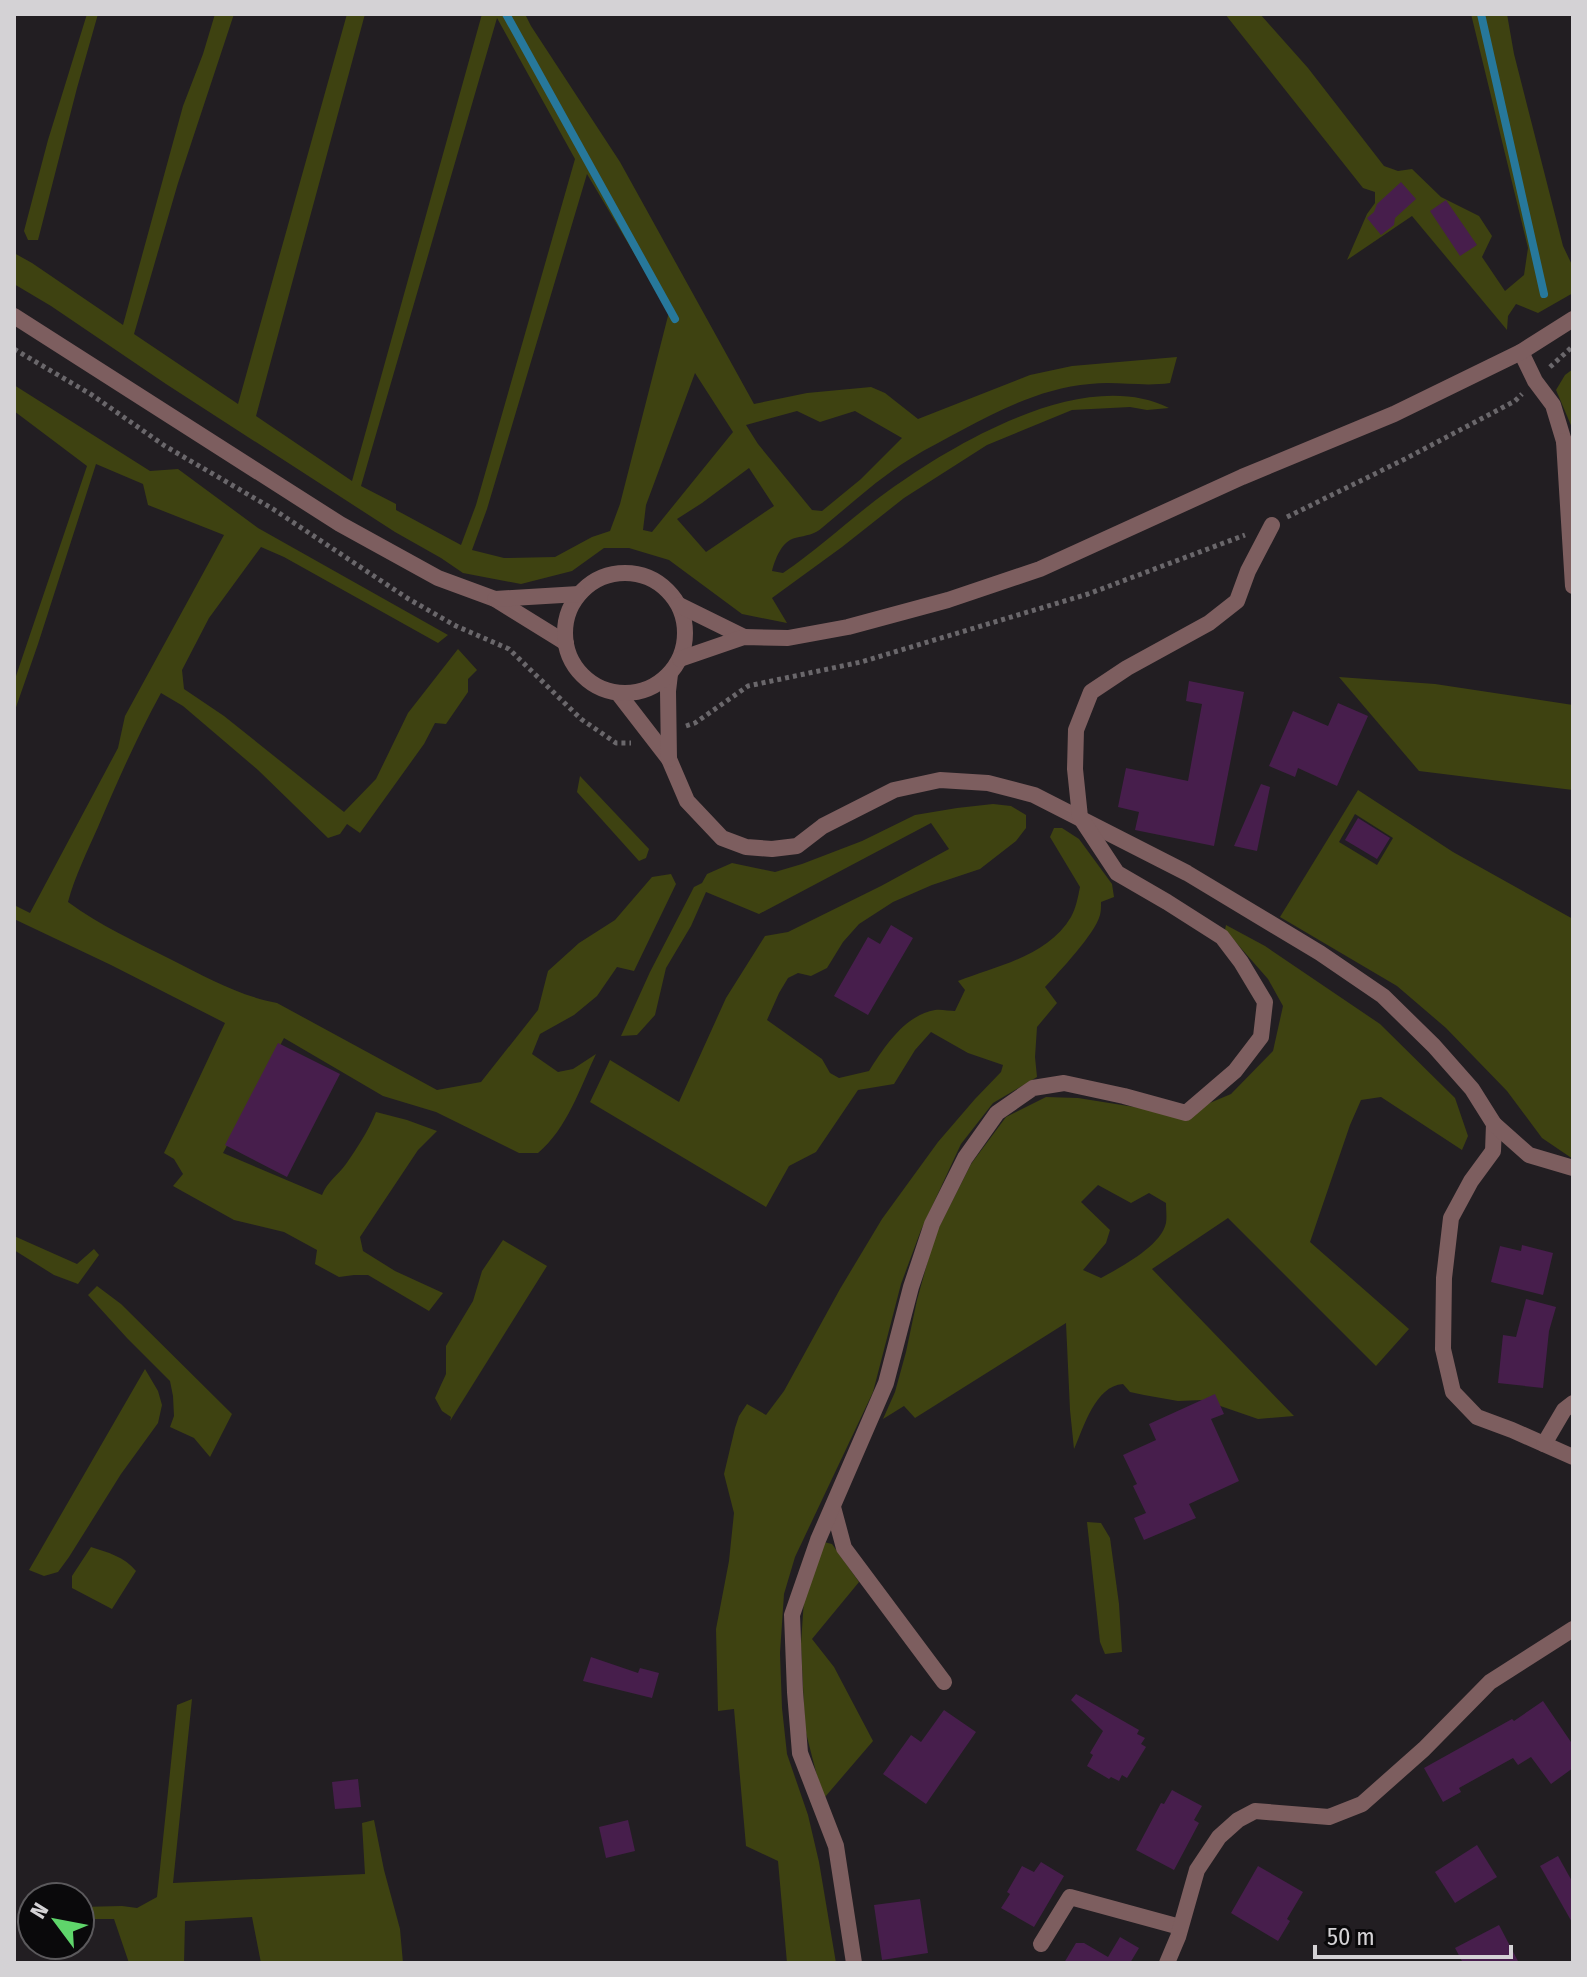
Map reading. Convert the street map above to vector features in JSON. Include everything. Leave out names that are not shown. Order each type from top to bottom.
[{"type":"street","points":[[14,316],[340,524],[438,578],[495,599],[566,643]]},
{"type":"street","points":[[680,659],[744,637],[788,638],[848,627],[948,600],[1040,569],[1242,477],[1394,414],[1521,352],[1573,319]]},
{"type":"street","points":[[1521,352],[1535,381],[1553,405],[1573,463]]},
{"type":"street","points":[[1564,441],[1573,586]]},
{"type":"street","points":[[854,1963],[836,1846],[800,1753],[792,1615],[818,1540],[886,1383],[911,1287],[932,1224],[965,1158],[997,1113],[1033,1088],[1064,1083],[1186,1113],[1235,1071],[1261,1037],[1265,1002],[1241,962],[1222,937],[1117,873],[1080,817],[1075,769],[1076,730],[1091,692],[1127,668],[1209,623],[1237,601],[1248,571],[1272,525]]},
{"type":"street","points":[[624,573],[640,575],[656,581],[679,605],[685,641],[680,659],[670,674],[654,686],[637,692],[618,693],[599,688],[584,677],[572,662],[565,626],[579,594],[592,583],[624,573]]},
{"type":"street","points":[[495,599],[579,594]]},
{"type":"street","points":[[679,605],[744,637]]},
{"type":"street","points":[[669,759],[670,674]]},
{"type":"street","points":[[618,693],[669,759],[687,801],[722,838],[746,847],[772,849],[797,846],[823,826],[894,790],[940,780],[988,783],[1034,795],[1080,817],[1258,914],[1383,996],[1472,1089],[1494,1124],[1529,1155],[1573,1168]]},
{"type":"street","points":[[1494,1124],[1493,1151],[1471,1181],[1451,1218],[1444,1278],[1443,1349],[1453,1392],[1477,1417],[1573,1457]]},
{"type":"street","points":[[1544,1444],[1564,1410],[1573,1403]]},
{"type":"street","points":[[833,1507],[844,1548],[944,1682]]},
{"type":"street","points":[[1167,1963],[1197,1870],[1219,1837],[1238,1820],[1255,1811],[1329,1817],[1362,1804],[1424,1749],[1490,1682],[1573,1629]]},
{"type":"street","points":[[1041,1944],[1070,1897],[1180,1927]]},
{"type":"path","points":[[668,731],[695,723],[748,686],[861,662],[1088,594],[1272,525],[1515,401],[1573,347]]},
{"type":"path","points":[[14,349],[92,395],[165,446],[273,509],[407,598],[456,626],[509,649],[581,719],[616,743],[629,744],[650,736]]},
{"type":"green space","points":[[87,14],[98,14],[38,240],[28,240],[24,231]]},
{"type":"green space","points":[[215,14],[234,14],[178,183],[134,334],[238,404],[347,14],[365,14],[256,416],[352,481],[482,14],[525,14],[620,162],[754,404],[807,393],[871,387],[885,393],[918,419],[1030,375],[1072,366],[1177,357],[1170,383],[1073,386],[1024,400],[979,421],[899,466],[817,532],[790,540],[780,551],[772,571],[783,573],[875,501],[949,451],[1022,415],[1099,396],[1136,397],[1169,408],[1072,410],[987,445],[904,498],[772,598],[787,623],[742,614],[669,560],[629,548],[604,548],[572,571],[521,584],[463,573],[14,284],[14,253],[123,325],[183,106]],"holes":[[[497,18],[575,159],[476,505],[461,545],[396,510],[396,504],[361,486]],[[587,174],[669,312],[620,504],[610,531],[555,557],[504,558],[472,550]],[[695,373],[733,432],[652,532],[643,530],[646,505]],[[797,411],[820,422],[855,411],[902,438],[861,479],[822,511],[812,510],[746,425]],[[749,468],[774,506],[706,552],[677,519]]]},
{"type":"green space","points":[[1225,14],[1260,14],[1308,68],[1384,166],[1398,171],[1412,169],[1441,197],[1479,216],[1492,236],[1482,257],[1505,291],[1524,275],[1528,248],[1471,14],[1507,14],[1514,54],[1563,246],[1573,267],[1573,293],[1538,313],[1516,304],[1508,316],[1507,330],[1412,216],[1347,260],[1375,203],[1375,192],[1363,188]]},
{"type":"green space","points":[[1573,369],[1573,430],[1556,390],[1565,375]]},
{"type":"green space","points":[[14,385],[150,471],[178,469],[258,528],[448,635],[438,643],[261,547],[209,618],[182,670],[184,689],[224,716],[344,812],[376,779],[408,713],[458,649],[477,670],[468,679],[468,692],[446,724],[435,723],[424,744],[360,833],[347,824],[340,834],[328,838],[258,770],[183,706],[161,693],[120,776],[68,902],[93,919],[210,979],[249,996],[277,1003],[437,1090],[481,1082],[538,1010],[548,971],[579,943],[615,920],[652,877],[671,874],[676,884],[634,971],[617,967],[597,996],[574,1015],[540,1034],[532,1054],[558,1072],[573,1069],[596,1054],[565,1120],[538,1153],[519,1153],[436,1112],[383,1096],[284,1038],[223,1153],[322,1195],[354,1152],[376,1112],[437,1131],[418,1150],[360,1237],[363,1251],[395,1271],[443,1293],[429,1311],[368,1275],[339,1277],[315,1264],[317,1250],[284,1232],[234,1220],[173,1186],[183,1174],[174,1159],[164,1153],[225,1023],[14,919],[14,905],[30,913],[118,748],[125,716],[224,535],[148,505],[143,484],[96,464],[14,713],[14,682],[87,466],[14,411]]},
{"type":"green space","points":[[1339,677],[1435,684],[1573,705],[1573,790],[1419,771]]},
{"type":"green space","points":[[580,776],[649,849],[646,858],[639,861],[577,792]]},
{"type":"green space","points":[[1358,790],[1453,852],[1573,919],[1573,1159],[1542,1138],[1507,1091],[1446,1028],[1397,986],[1280,917]],"holes":[[[1355,814],[1393,838],[1377,865],[1339,842]]]},
{"type":"green space","points":[[993,804],[1011,806],[1026,815],[1026,828],[1016,841],[980,869],[893,902],[859,924],[827,968],[811,976],[798,973],[788,978],[767,1020],[822,1059],[830,1073],[839,1078],[869,1071],[905,1025],[924,1013],[955,1011],[965,990],[958,981],[1020,958],[1061,930],[1073,914],[1080,887],[1050,837],[1054,828],[1062,828],[1079,839],[1112,884],[1114,897],[1101,902],[1097,923],[1045,987],[1057,1003],[1037,1027],[1037,1077],[993,1103],[961,1144],[921,1230],[901,1284],[873,1392],[795,1557],[784,1594],[780,1653],[782,1708],[787,1754],[808,1815],[836,1963],[787,1963],[778,1861],[746,1846],[734,1709],[718,1711],[716,1629],[729,1561],[734,1513],[724,1474],[735,1428],[747,1404],[766,1415],[784,1391],[882,1219],[938,1142],[1001,1072],[1003,1065],[968,1053],[931,1032],[915,1050],[894,1084],[858,1090],[816,1152],[789,1166],[766,1207],[590,1102],[610,1060],[679,1102],[726,998],[765,936],[788,932],[949,849],[931,823],[759,914],[706,892],[691,926],[666,968],[655,1015],[637,1035],[621,1036],[694,887],[702,883],[707,874],[732,863],[775,872],[862,841],[915,815]]},
{"type":"green space","points":[[1226,925],[1265,946],[1380,1024],[1455,1098],[1468,1136],[1462,1150],[1381,1097],[1361,1100],[1310,1242],[1409,1329],[1376,1366],[1228,1218],[1152,1269],[1294,1416],[1258,1419],[1203,1400],[1178,1401],[1130,1392],[1123,1384],[1113,1386],[1098,1400],[1074,1449],[1066,1323],[915,1418],[904,1406],[883,1419],[895,1392],[935,1235],[971,1164],[1006,1117],[1046,1097],[1078,1098],[1186,1113],[1231,1094],[1273,1051],[1283,1006],[1268,979],[1225,930]],"holes":[[[1098,1185],[1131,1203],[1149,1193],[1166,1203],[1163,1232],[1149,1248],[1101,1278],[1083,1270],[1106,1243],[1110,1230],[1081,1202]]]},
{"type":"green space","points":[[14,1236],[77,1264],[94,1249],[99,1255],[78,1284],[54,1275],[14,1250]]},
{"type":"green space","points":[[503,1240],[547,1266],[450,1421],[451,1417],[442,1411],[435,1398],[446,1374],[446,1346],[473,1301],[482,1271]]},
{"type":"green space","points":[[97,1286],[121,1304],[232,1414],[210,1457],[194,1438],[170,1427],[174,1416],[170,1381],[88,1295]]},
{"type":"green space","points":[[145,1369],[162,1405],[158,1423],[58,1572],[44,1576],[29,1570]]},
{"type":"green space","points":[[1087,1522],[1101,1523],[1110,1538],[1122,1652],[1105,1654],[1100,1642]]},
{"type":"green space","points":[[824,1542],[832,1544],[859,1582],[812,1639],[834,1667],[873,1741],[825,1797],[805,1729],[801,1644],[804,1599]]},
{"type":"green space","points":[[91,1547],[121,1559],[136,1571],[112,1609],[72,1588],[72,1576]]},
{"type":"green space","points":[[192,1699],[173,1883],[365,1874],[362,1823],[374,1820],[400,1929],[403,1963],[261,1963],[252,1917],[185,1921],[184,1963],[129,1963],[114,1919],[96,1919],[96,1907],[137,1908],[157,1897],[177,1705]]},
{"type":"building","points":[[1401,182],[1416,199],[1381,235],[1367,218]]},
{"type":"building","points":[[1446,200],[1477,245],[1460,256],[1430,211]]},
{"type":"building","points":[[1189,681],[1244,692],[1214,846],[1135,830],[1139,812],[1118,807],[1126,768],[1188,781],[1202,704],[1186,701]]},
{"type":"building","points":[[1338,703],[1368,716],[1337,786],[1298,768],[1295,777],[1269,766],[1293,711],[1328,726]]},
{"type":"building","points":[[1261,784],[1270,787],[1257,851],[1234,846]]},
{"type":"building","points":[[1358,818],[1390,838],[1377,859],[1345,840]]},
{"type":"building","points":[[891,925],[913,938],[868,1015],[834,996],[868,937],[880,944]]},
{"type":"building","points":[[278,1043],[340,1074],[287,1177],[225,1145]]},
{"type":"building","points":[[1522,1245],[1553,1253],[1543,1295],[1491,1282],[1500,1246],[1521,1251]]},
{"type":"building","points":[[1526,1299],[1556,1307],[1549,1331],[1543,1388],[1498,1383],[1503,1335],[1516,1337]]},
{"type":"building","points":[[1215,1394],[1224,1414],[1211,1419],[1239,1481],[1189,1504],[1196,1518],[1144,1540],[1134,1518],[1146,1513],[1123,1455],[1156,1440],[1149,1424]]},
{"type":"building","points":[[591,1657],[638,1673],[640,1668],[659,1673],[652,1698],[583,1681]]},
{"type":"building","points":[[1076,1694],[1139,1730],[1137,1734],[1145,1738],[1141,1744],[1146,1747],[1127,1778],[1122,1775],[1119,1781],[1109,1779],[1087,1766],[1093,1755],[1090,1753],[1103,1731],[1071,1700]]},
{"type":"building","points":[[1543,1701],[1573,1745],[1573,1768],[1551,1784],[1531,1757],[1518,1765],[1513,1758],[1459,1788],[1461,1792],[1443,1802],[1424,1768],[1512,1719],[1514,1721]]},
{"type":"building","points":[[944,1710],[976,1732],[926,1804],[883,1774],[911,1735],[921,1742]]},
{"type":"building","points":[[358,1779],[361,1807],[335,1809],[332,1782]]},
{"type":"building","points":[[1172,1790],[1202,1806],[1194,1820],[1199,1823],[1174,1870],[1136,1850],[1161,1803],[1164,1804]]},
{"type":"building","points":[[628,1820],[635,1851],[606,1858],[599,1827]]},
{"type":"building","points":[[1477,1845],[1497,1877],[1455,1903],[1435,1872]]},
{"type":"building","points":[[1558,1856],[1573,1883],[1573,1924],[1540,1866]]},
{"type":"building","points":[[1041,1862],[1064,1876],[1034,1927],[1001,1908],[1022,1866],[1034,1872]]},
{"type":"building","points":[[1258,1866],[1303,1892],[1278,1941],[1231,1913]]},
{"type":"building","points":[[920,1899],[928,1953],[882,1960],[874,1905]]},
{"type":"building","points":[[1499,1925],[1519,1963],[1463,1963],[1455,1948]]},
{"type":"building","points":[[1120,1937],[1139,1948],[1130,1963],[1064,1963],[1076,1943],[1084,1943],[1108,1957]]},
{"type":"waterway","points":[[506,14],[675,319]]},
{"type":"waterway","points":[[1481,14],[1544,294]]}]
